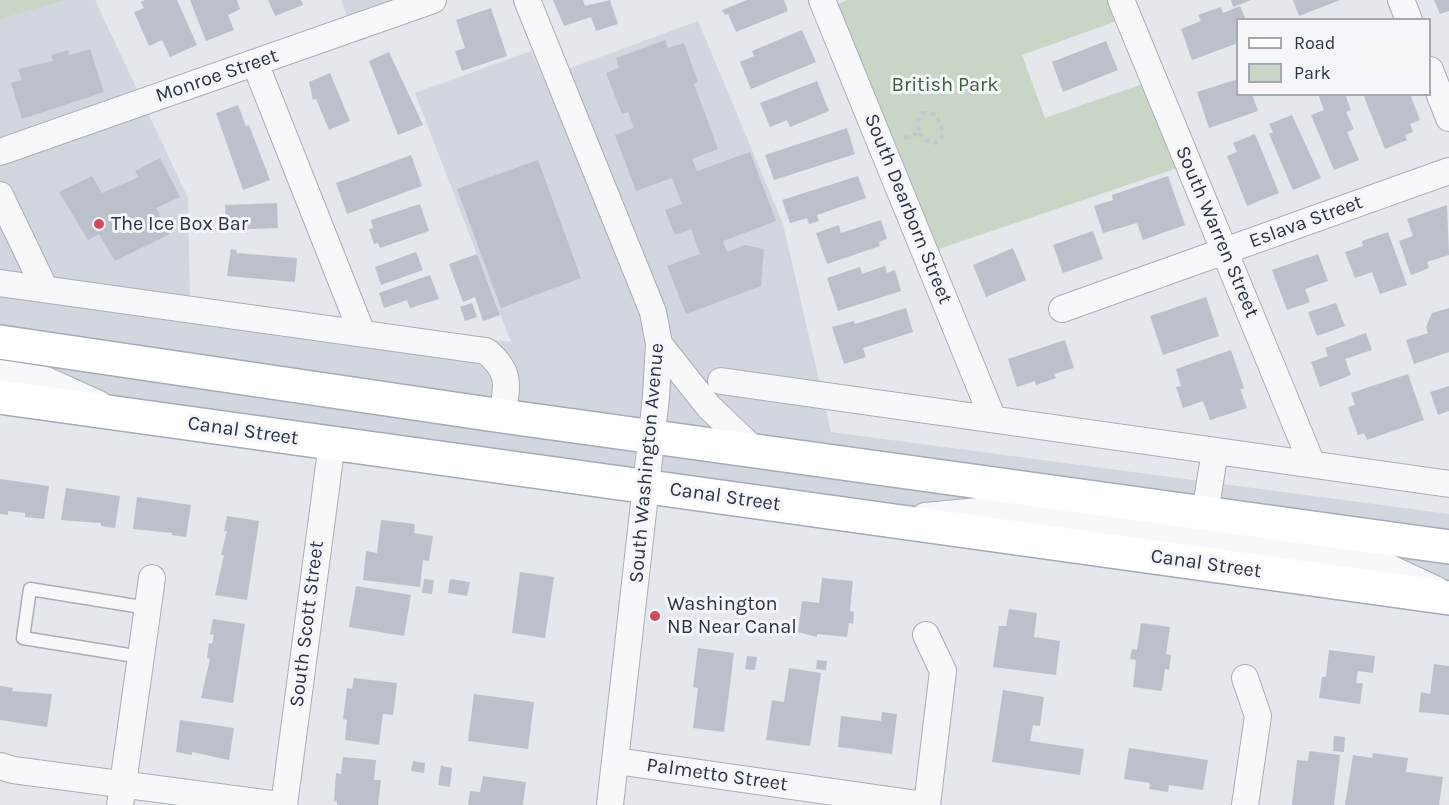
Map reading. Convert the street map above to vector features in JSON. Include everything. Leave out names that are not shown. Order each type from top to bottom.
[{"type":"main road","points":[[0,342],[502,416],[754,450],[1203,524],[1449,547]]},
{"type":"main road","name":"Canal Street","points":[[0,397],[1449,597]]},
{"type":"street","name":"Monroe Street","points":[[0,152],[255,63],[386,8],[433,0]]},
{"type":"street","name":"South Washington Avenue","points":[[526,0],[642,281],[657,325],[659,344],[652,437],[610,805]]},
{"type":"street","name":"South Dearborn Street","points":[[822,0],[993,419]]},
{"type":"street","name":"South Warren Street","points":[[1121,0],[1312,464]]},
{"type":"street","points":[[1401,0],[1408,18]]},
{"type":"street","points":[[255,63],[362,333]]},
{"type":"street","points":[[1431,73],[1449,118]]},
{"type":"street","name":"Eslava Street","points":[[1062,309],[1449,171]]},
{"type":"street","points":[[0,195],[45,289]]},
{"type":"street","points":[[0,283],[486,351],[501,363],[507,384],[502,416]]},
{"type":"street","points":[[659,344],[709,407],[754,450]]},
{"type":"street","points":[[0,373],[46,380],[121,414]]},
{"type":"street","points":[[721,381],[1449,484]]},
{"type":"street","name":"South Scott Street","points":[[284,805],[332,443]]},
{"type":"street","points":[[1203,524],[1215,451]]},
{"type":"street","points":[[886,520],[1000,509],[1203,524],[1377,562],[1449,597]]},
{"type":"street","points":[[122,795],[152,578]]},
{"type":"street","points":[[926,635],[943,671],[926,805]]},
{"type":"street","points":[[1245,678],[1258,716],[1245,805]]},
{"type":"street","name":"Palmetto Street","points":[[616,761],[926,805]]},
{"type":"street","points":[[0,766],[122,795],[279,805]]},
{"type":"lane","points":[[141,657],[23,638],[30,589],[148,608]]},
{"type":"path","points":[[922,113],[934,114],[941,123],[943,136],[936,143],[926,140],[919,133],[918,121],[922,113]]},
{"type":"path","points":[[904,138],[919,133]]},
{"type":"shaded area","points":[[0,0],[95,0],[188,198],[190,301],[511,342],[415,93],[531,51],[543,78],[698,21],[783,224],[831,432],[1449,514],[1449,584],[0,379]]},
{"type":"shaded area","points":[[341,0],[399,0],[348,19]]},
{"type":"green space","points":[[0,0],[65,0],[0,19]]},
{"type":"green space","name":"British Park","points":[[848,0],[1121,0],[1128,17],[1022,55],[1045,118],[1154,80],[1189,164],[927,253],[826,8]]},
{"type":"building","points":[[177,0],[197,45],[170,57],[162,40],[149,46],[134,12],[144,8],[141,2]]},
{"type":"building","points":[[190,0],[237,0],[240,9],[228,15],[234,30],[206,41]]},
{"type":"building","points":[[268,0],[301,0],[303,5],[275,16]]},
{"type":"building","points":[[553,0],[583,0],[585,6],[610,0],[618,24],[596,31],[591,17],[564,26]]},
{"type":"building","points":[[747,0],[784,0],[788,11],[736,32],[728,14],[725,15],[722,10]]},
{"type":"building","points":[[1231,0],[1251,0],[1233,7]]},
{"type":"building","points":[[1293,0],[1340,0],[1299,16]]},
{"type":"building","points":[[1434,0],[1449,0],[1449,11],[1440,14]]},
{"type":"building","points":[[1240,6],[1245,18],[1236,18],[1236,44],[1192,60],[1181,29],[1201,21],[1198,15],[1221,7],[1223,13]]},
{"type":"building","points":[[491,8],[507,56],[462,71],[455,51],[465,48],[456,20]]},
{"type":"building","points":[[802,30],[816,62],[751,89],[740,62],[754,56],[752,51]]},
{"type":"building","points":[[665,40],[668,48],[684,43],[698,82],[694,84],[718,149],[692,159],[697,171],[750,152],[776,221],[723,241],[727,252],[745,245],[764,249],[761,286],[686,314],[667,266],[700,254],[691,229],[675,235],[665,210],[682,204],[672,178],[636,191],[615,135],[634,128],[628,112],[622,114],[606,73],[619,68],[616,58]]},
{"type":"building","points":[[1106,41],[1118,70],[1063,92],[1052,62]]},
{"type":"building","points":[[90,49],[104,92],[22,119],[11,83],[22,80],[18,69],[53,61],[51,55],[68,50],[70,55]]},
{"type":"building","points":[[389,52],[423,125],[398,135],[369,61]]},
{"type":"building","points":[[330,73],[350,121],[329,130],[316,99],[313,100],[309,82]]},
{"type":"building","points":[[1236,80],[1236,96],[1253,96],[1258,111],[1209,128],[1197,92]]},
{"type":"building","points":[[817,81],[829,111],[790,127],[787,120],[770,127],[760,103]]},
{"type":"building","points":[[1319,96],[1346,96],[1351,110],[1346,112],[1354,129],[1347,132],[1359,160],[1334,170],[1311,115],[1324,110]]},
{"type":"building","points":[[1364,96],[1411,96],[1420,120],[1410,124],[1413,132],[1405,135],[1407,140],[1385,149]]},
{"type":"building","points":[[238,105],[246,126],[249,125],[270,180],[243,190],[216,113]]},
{"type":"building","points":[[1292,115],[1321,178],[1293,190],[1269,134],[1273,132],[1269,124]]},
{"type":"building","points":[[847,128],[855,154],[774,180],[765,155]]},
{"type":"building","points":[[1255,134],[1279,193],[1247,206],[1227,156],[1237,152],[1233,143]]},
{"type":"building","points":[[411,155],[422,186],[347,214],[336,183]]},
{"type":"building","points":[[160,158],[180,197],[156,208],[170,234],[115,261],[99,234],[88,240],[59,192],[92,176],[102,193],[139,177],[135,171]]},
{"type":"building","points":[[538,160],[581,278],[501,308],[457,189]]},
{"type":"building","points":[[858,176],[866,198],[817,215],[819,221],[809,224],[807,218],[790,223],[782,200]]},
{"type":"building","points":[[1168,176],[1185,225],[1143,240],[1137,223],[1103,233],[1094,206],[1113,200],[1112,195]]},
{"type":"building","points":[[277,203],[278,228],[226,230],[225,205]]},
{"type":"building","points":[[420,204],[429,231],[380,248],[378,243],[374,244],[369,229],[373,228],[371,220]]},
{"type":"building","points":[[1447,205],[1449,255],[1427,262],[1429,268],[1411,275],[1399,241],[1413,236],[1407,219]]},
{"type":"building","points":[[881,220],[887,239],[879,242],[880,246],[827,264],[816,233],[839,225],[841,233]]},
{"type":"building","points":[[1093,231],[1103,259],[1063,273],[1053,245]]},
{"type":"building","points":[[1388,232],[1407,285],[1380,294],[1372,272],[1355,278],[1345,252],[1363,246],[1362,241]]},
{"type":"building","points":[[1013,248],[1026,280],[986,297],[973,265]]},
{"type":"building","points":[[231,249],[237,250],[236,253],[297,258],[295,282],[227,276]]},
{"type":"building","points":[[416,252],[423,270],[381,285],[375,267]]},
{"type":"building","points":[[477,254],[500,315],[483,321],[475,297],[463,302],[449,264]]},
{"type":"building","points":[[1318,254],[1328,281],[1305,289],[1310,302],[1287,310],[1272,270]]},
{"type":"building","points":[[885,266],[887,273],[895,270],[901,291],[838,311],[827,278],[860,267],[862,274]]},
{"type":"building","points":[[430,275],[439,299],[410,308],[407,300],[384,308],[379,293]]},
{"type":"building","points":[[1206,297],[1219,336],[1163,355],[1150,316]]},
{"type":"building","points":[[472,303],[477,317],[465,321],[460,307]]},
{"type":"building","points":[[1336,303],[1345,326],[1317,336],[1308,312]]},
{"type":"building","points":[[906,308],[913,332],[863,348],[866,357],[844,364],[832,327],[854,321],[855,324]]},
{"type":"building","points":[[1449,308],[1449,352],[1414,364],[1406,340],[1428,333],[1426,327],[1432,313]]},
{"type":"building","points":[[1366,333],[1372,350],[1345,359],[1351,375],[1320,387],[1311,362],[1328,356],[1325,348]]},
{"type":"building","points":[[1065,340],[1074,368],[1054,374],[1056,378],[1036,385],[1035,381],[1017,387],[1008,359]]},
{"type":"building","points":[[1231,350],[1244,388],[1240,389],[1247,408],[1210,420],[1203,401],[1183,408],[1176,387],[1181,386],[1176,369]]},
{"type":"building","points":[[1408,374],[1424,420],[1367,440],[1364,433],[1358,435],[1348,407],[1355,405],[1351,393]]},
{"type":"building","points":[[1449,386],[1449,411],[1438,415],[1430,392]]},
{"type":"building","points":[[0,479],[49,486],[44,519],[25,517],[25,513],[8,511],[8,515],[0,514]]},
{"type":"building","points":[[66,488],[120,496],[115,528],[101,526],[101,523],[61,520]]},
{"type":"building","points":[[137,497],[191,505],[186,537],[172,535],[172,533],[133,529]]},
{"type":"building","points":[[227,516],[259,521],[247,600],[215,595],[224,555],[221,555],[227,531],[224,531]]},
{"type":"building","points":[[381,520],[415,524],[414,533],[433,536],[429,561],[423,560],[420,587],[363,580],[366,551],[377,553]]},
{"type":"building","points":[[520,572],[554,577],[545,638],[512,633]]},
{"type":"building","points":[[822,578],[853,581],[850,611],[854,612],[853,624],[849,623],[847,637],[817,634],[817,637],[798,632],[802,601],[819,603]]},
{"type":"building","points":[[424,579],[434,580],[432,594],[422,593]]},
{"type":"building","points":[[450,579],[470,582],[467,596],[448,593]]},
{"type":"building","points":[[356,586],[411,595],[404,636],[349,627]]},
{"type":"building","points":[[1009,609],[1037,613],[1034,637],[1060,641],[1056,675],[993,667],[999,626],[1006,626]]},
{"type":"building","points":[[213,619],[245,624],[233,703],[201,698],[210,659],[207,658],[209,643],[212,644],[214,635],[210,634]]},
{"type":"building","points":[[1141,623],[1170,627],[1166,654],[1171,655],[1169,670],[1165,669],[1162,691],[1133,687],[1136,660],[1130,659],[1132,649],[1137,650]]},
{"type":"building","points":[[698,648],[734,653],[724,732],[693,728],[698,688],[693,687]]},
{"type":"building","points":[[1329,650],[1375,656],[1373,673],[1358,671],[1356,683],[1363,683],[1360,704],[1319,698],[1322,677],[1326,677]]},
{"type":"building","points":[[747,656],[757,657],[755,670],[745,669]]},
{"type":"building","points":[[817,660],[827,661],[826,670],[816,669]]},
{"type":"building","points":[[1434,664],[1449,666],[1449,715],[1419,712],[1421,692],[1430,694]]},
{"type":"building","points":[[789,668],[821,673],[810,746],[766,740],[772,700],[784,702]]},
{"type":"building","points":[[354,678],[397,683],[393,715],[383,714],[379,745],[345,740],[347,720],[343,719],[347,688],[352,689]]},
{"type":"building","points":[[0,686],[13,688],[12,691],[52,694],[47,727],[0,720]]},
{"type":"building","points":[[1003,690],[1044,697],[1040,726],[1033,725],[1030,741],[1084,749],[1080,775],[992,762]]},
{"type":"building","points":[[474,694],[534,702],[528,749],[468,741]]},
{"type":"building","points":[[882,712],[897,714],[892,754],[838,747],[841,716],[881,721]]},
{"type":"building","points":[[180,720],[234,728],[229,760],[192,752],[192,755],[176,752]]},
{"type":"building","points":[[1334,736],[1345,737],[1344,752],[1333,751]]},
{"type":"building","points":[[1129,748],[1208,760],[1203,790],[1169,785],[1168,792],[1149,789],[1150,783],[1124,779]]},
{"type":"building","points":[[1309,751],[1340,755],[1334,805],[1292,805],[1297,760],[1308,761]]},
{"type":"building","points":[[1373,753],[1408,758],[1406,772],[1443,777],[1439,805],[1345,805],[1353,755],[1372,758]]},
{"type":"building","points":[[343,757],[376,760],[374,780],[381,780],[378,805],[337,805],[337,801],[334,801],[336,773],[341,774]]},
{"type":"building","points":[[413,761],[425,763],[424,773],[411,771]]},
{"type":"building","points":[[441,766],[452,768],[450,787],[438,785]]},
{"type":"building","points":[[483,776],[526,782],[523,805],[468,805],[470,791],[480,792]]},
{"type":"place","name":"The Ice Box Bar","points":[[99,224]]},
{"type":"place","name":"Washington NB Near Canal","points":[[655,616]]}]
